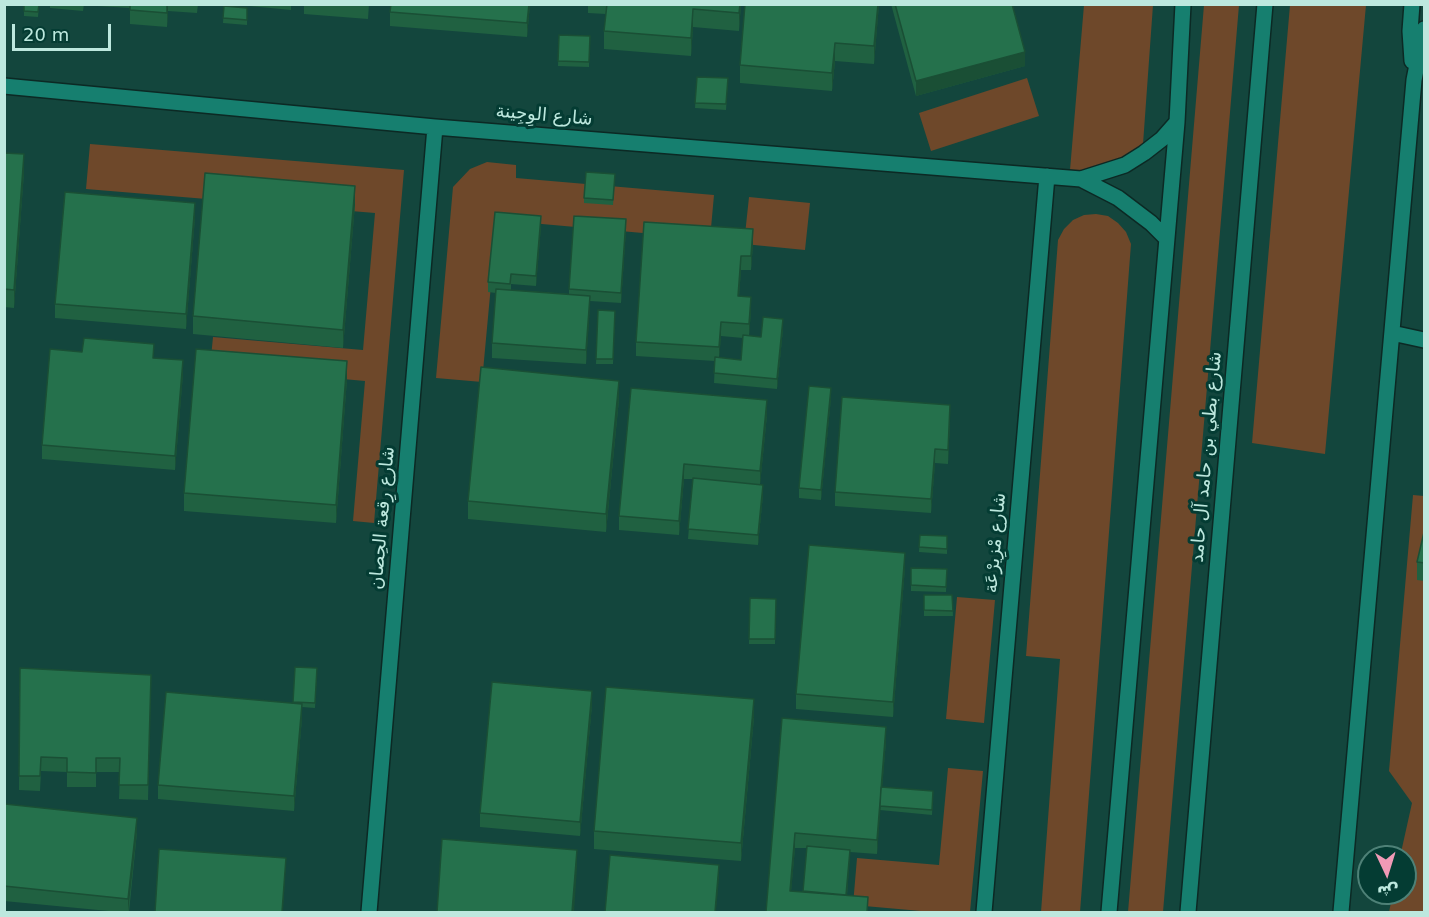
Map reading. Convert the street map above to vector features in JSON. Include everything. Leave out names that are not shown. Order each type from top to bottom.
[{"type":"street","points":[[1109,912],[1177,122],[1183,4]]},
{"type":"street","name":"شارع بطي بن حامد آل حامد","points":[[1188,912],[1265,4]]},
{"type":"street","points":[[1412,4],[1410,31],[1414,80]]},
{"type":"street","points":[[1341,912],[1414,80],[1425,29]]},
{"type":"street","name":"شارع الوِجِينة","points":[[4,86],[435,127],[1081,179],[1118,198],[1151,223],[1166,238]]},
{"type":"street","name":"شارع الوِجِينة","points":[[1081,179],[1125,165],[1162,139],[1177,122]]},
{"type":"street","name":"شارع رِقعة الحِصان","points":[[369,912],[435,127]]},
{"type":"street","name":"شارع مْزِيرْعَة","points":[[984,912],[1047,176]]},
{"type":"street","points":[[1392,333],[1425,340]]},
{"type":"shaded area","points":[[1084,5],[1153,5],[1142,158],[1107,173],[1070,170]]},
{"type":"shaded area","points":[[1204,5],[1239,5],[1163,912],[1128,912]]},
{"type":"shaded area","points":[[1290,5],[1366,5],[1325,454],[1252,443]]},
{"type":"shaded area","points":[[1027,78],[1039,116],[931,151],[919,113]]},
{"type":"shaded area","points":[[90,144],[404,170],[374,523],[353,521],[365,381],[210,367],[213,337],[363,350],[375,213],[86,189]]},
{"type":"shaded area","points":[[487,162],[516,165],[516,178],[714,195],[710,239],[497,220],[482,382],[436,378],[453,187],[470,169]]},
{"type":"shaded area","points":[[749,197],[810,203],[805,250],[744,244]]},
{"type":"shaded area","points":[[1084,215],[1108,216],[1118,223],[1126,232],[1131,244],[1080,912],[1041,912],[1060,659],[1026,656],[1058,240],[1073,220]]},
{"type":"shaded area","points":[[1413,495],[1424,496],[1424,912],[1389,912],[1390,905],[1417,905],[1417,845],[1403,845],[1412,803],[1389,771]]},
{"type":"shaded area","points":[[957,597],[995,600],[984,723],[946,719]]},
{"type":"shaded area","points":[[948,768],[983,771],[970,912],[932,912],[853,905],[857,858],[939,865]]},
{"type":"building","points":[[24,4],[39,4],[38,12],[24,11]]},
{"type":"building","points":[[130,4],[167,4],[167,13],[130,10]]},
{"type":"building","points":[[391,4],[529,4],[527,23],[390,12]]},
{"type":"building","points":[[607,4],[740,4],[739,13],[693,9],[691,38],[604,31]]},
{"type":"building","points":[[745,4],[878,4],[874,46],[835,43],[832,73],[740,65]]},
{"type":"building","points":[[895,4],[1012,4],[1025,52],[916,81]]},
{"type":"building","points":[[224,6],[247,8],[247,20],[223,18]]},
{"type":"building","points":[[559,35],[590,36],[589,62],[558,61]]},
{"type":"building","points":[[697,77],[728,78],[726,104],[695,103]]},
{"type":"building","points":[[4,153],[24,154],[14,290],[4,289]]},
{"type":"building","points":[[586,172],[615,174],[613,200],[584,198]]},
{"type":"building","points":[[205,173],[355,186],[343,330],[193,316]]},
{"type":"building","points":[[65,192],[195,203],[186,314],[55,304]]},
{"type":"building","points":[[495,212],[541,216],[536,276],[511,274],[510,284],[488,282]]},
{"type":"building","points":[[574,216],[626,219],[621,293],[569,289]]},
{"type":"building","points":[[644,222],[753,229],[751,256],[741,256],[738,296],[751,297],[749,324],[721,322],[719,347],[636,342]]},
{"type":"building","points":[[496,289],[590,296],[586,350],[492,343]]},
{"type":"building","points":[[598,310],[615,311],[613,359],[596,359]]},
{"type":"building","points":[[763,317],[783,319],[777,379],[714,373],[715,357],[741,360],[743,335],[761,337]]},
{"type":"building","points":[[84,338],[154,344],[153,358],[183,360],[175,456],[42,445],[50,349],[82,352]]},
{"type":"building","points":[[196,349],[347,361],[336,505],[184,493]]},
{"type":"building","points":[[481,367],[619,381],[606,514],[468,501]]},
{"type":"building","points":[[809,386],[831,388],[821,490],[799,488]]},
{"type":"building","points":[[631,388],[767,400],[760,471],[684,464],[679,521],[619,516]]},
{"type":"building","points":[[842,397],[950,405],[948,450],[935,449],[931,499],[835,492]]},
{"type":"building","points":[[693,478],[763,485],[758,535],[688,529]]},
{"type":"building","points":[[1425,528],[1425,563],[1417,562]]},
{"type":"building","points":[[920,535],[947,536],[947,549],[919,547]]},
{"type":"building","points":[[809,545],[905,553],[893,702],[796,694]]},
{"type":"building","points":[[911,568],[947,569],[946,587],[911,585]]},
{"type":"building","points":[[924,595],[952,595],[953,611],[924,610]]},
{"type":"building","points":[[750,598],[776,599],[775,639],[749,639]]},
{"type":"building","points":[[295,667],[317,668],[315,703],[293,702]]},
{"type":"building","points":[[20,668],[151,675],[148,785],[119,785],[120,758],[96,758],[96,773],[67,772],[67,758],[41,757],[40,776],[19,776]]},
{"type":"building","points":[[492,682],[592,691],[580,822],[480,813]]},
{"type":"building","points":[[606,687],[754,699],[741,843],[594,831]]},
{"type":"building","points":[[166,692],[302,704],[294,796],[158,785]]},
{"type":"building","points":[[782,718],[886,727],[877,840],[795,833],[790,891],[868,897],[867,912],[766,912]]},
{"type":"building","points":[[881,787],[933,791],[932,810],[880,806]]},
{"type":"building","points":[[5,804],[137,818],[128,899],[4,886]]},
{"type":"building","points":[[442,839],[577,850],[572,912],[437,912]]},
{"type":"building","points":[[807,846],[850,850],[846,895],[803,891]]},
{"type":"building","points":[[159,849],[286,858],[282,912],[155,912]]},
{"type":"building","points":[[610,855],[719,865],[715,912],[605,912]]}]
